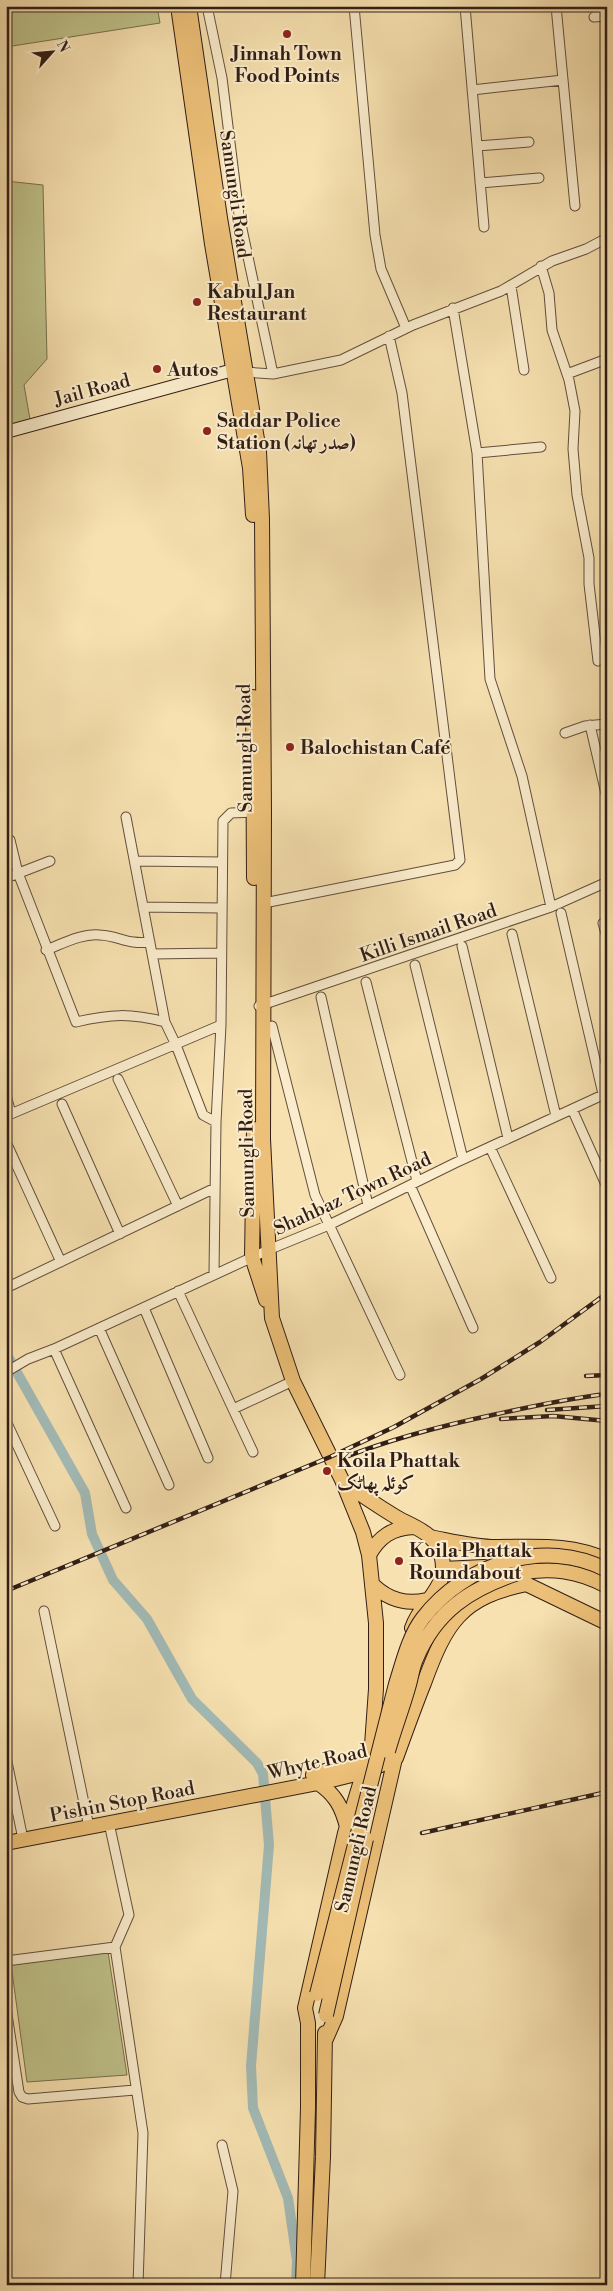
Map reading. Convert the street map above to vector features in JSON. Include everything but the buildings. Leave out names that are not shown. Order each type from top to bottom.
[{"type":"main road","name":"Samungli Road","points":[[178,6],[203,143],[239,371],[259,451],[261,488],[258,812],[260,1006],[263,1139],[272,1318],[293,1382],[342,1480],[363,1532],[369,1555],[376,1623],[376,1688],[370,1754],[348,1828],[305,2008],[308,2023],[303,2285]]},
{"type":"main road","name":"Samungli Road","points":[[189,6],[203,143]]},
{"type":"main road","name":"Jail Road","points":[[6,432],[239,371]]},
{"type":"main road","name":"Samungli Road","points":[[258,812],[264,903],[260,1006]]},
{"type":"main road","points":[[260,1006],[252,1257],[272,1318]]},
{"type":"main road","name":"Samungli Road","points":[[317,2285],[323,2156],[325,2041],[336,2016],[396,1758],[409,1640],[414,1622],[438,1586],[443,1569],[442,1557],[438,1546],[430,1537],[376,1505],[342,1480]]},
{"type":"main road","points":[[369,1555],[382,1537],[402,1527],[413,1527]]},
{"type":"main road","points":[[430,1537],[495,1547],[540,1546],[571,1548],[593,1553],[607,1560]]},
{"type":"main road","points":[[308,2023],[396,1684],[412,1636],[422,1618],[435,1604],[462,1582],[496,1564],[545,1555],[584,1561],[607,1570]]},
{"type":"main road","points":[[443,1569],[484,1568],[504,1573],[607,1623]]},
{"type":"main road","points":[[325,2041],[326,2015],[382,1774],[416,1660],[428,1635],[445,1613],[467,1595],[492,1582],[518,1573],[538,1570],[570,1571],[607,1586]]},
{"type":"main road","points":[[396,1758],[437,1646],[452,1622],[470,1605],[483,1597],[507,1588],[527,1584]]},
{"type":"main road","points":[[373,1585],[388,1597],[398,1601],[418,1602],[427,1600]]},
{"type":"main road","name":"Whyte Road","points":[[243,1794],[284,1781],[323,1772],[370,1754]]},
{"type":"main road","name":"Whyte Road","points":[[243,1794],[268,1792],[365,1773],[396,1758]]},
{"type":"main road","points":[[318,1783],[329,1790],[338,1800],[348,1828]]},
{"type":"main road","name":"Pishin Stop Road","points":[[88,1823],[109,1823],[243,1794]]},
{"type":"main road","name":"Pishin Stop Road","points":[[6,1836],[22,1836],[243,1794]]},
{"type":"main road","name":"Pishin Stop Road","points":[[6,1843],[22,1836]]},
{"type":"street","points":[[207,6],[222,78],[239,215],[273,374]]},
{"type":"street","points":[[354,6],[375,235],[381,269],[406,328]]},
{"type":"street","points":[[465,6],[484,227]]},
{"type":"street","points":[[556,6],[575,206]]},
{"type":"street","points":[[594,17],[607,16]]},
{"type":"street","points":[[472,90],[563,80]]},
{"type":"street","points":[[477,146],[529,142]]},
{"type":"street","points":[[480,183],[539,178]]},
{"type":"street","points":[[239,371],[273,374],[341,360],[406,328],[511,286],[541,266],[586,249],[607,238]]},
{"type":"street","points":[[541,266],[548,293],[552,330],[567,374],[575,411],[573,449],[577,495],[589,558],[589,584],[598,661]]},
{"type":"street","points":[[511,286],[524,370]]},
{"type":"street","points":[[453,308],[477,453],[490,679],[522,776],[551,907]]},
{"type":"street","points":[[264,903],[455,865],[460,860],[402,393],[390,336]]},
{"type":"street","points":[[567,374],[607,359]]},
{"type":"street","points":[[477,453],[541,447]]},
{"type":"street","points":[[565,733],[590,725],[607,724]]},
{"type":"street","points":[[590,725],[607,798]]},
{"type":"street","points":[[214,1274],[216,1122],[221,1025],[220,953],[223,820],[231,813],[258,812]]},
{"type":"street","points":[[126,817],[165,1022],[204,1115],[216,1122]]},
{"type":"street","points":[[10,840],[18,873],[46,950],[76,1022],[103,1016],[137,1015],[165,1022]]},
{"type":"street","points":[[6,878],[50,861]]},
{"type":"street","points":[[135,861],[222,862]]},
{"type":"street","name":"Killi Ismail Road","points":[[260,1006],[551,907],[607,882]]},
{"type":"street","points":[[143,907],[221,908]]},
{"type":"street","points":[[561,912],[605,1094]]},
{"type":"street","points":[[604,923],[607,937]]},
{"type":"street","points":[[46,950],[82,937],[100,934],[134,944],[150,942]]},
{"type":"street","points":[[512,934],[556,1116]]},
{"type":"street","points":[[462,946],[508,1138]]},
{"type":"street","points":[[152,954],[220,953]]},
{"type":"street","points":[[415,965],[463,1159]]},
{"type":"street","points":[[366,982],[414,1183],[473,1328]]},
{"type":"street","points":[[321,997],[368,1205]]},
{"type":"street","points":[[6,1095],[9,1115],[221,1025]]},
{"type":"street","points":[[272,1026],[315,1195],[400,1375]]},
{"type":"street","points":[[118,1079],[178,1206]]},
{"type":"street","name":"Shahbaz Town Road","points":[[6,1372],[28,1359],[54,1349],[214,1274],[329,1224],[490,1146],[605,1094]]},
{"type":"street","points":[[62,1104],[120,1234]]},
{"type":"street","points":[[572,1109],[607,1187]]},
{"type":"street","points":[[6,1142],[61,1262]]},
{"type":"street","points":[[490,1146],[551,1278]]},
{"type":"street","points":[[6,1288],[215,1188]]},
{"type":"street","points":[[178,1291],[253,1452]]},
{"type":"street","points":[[144,1308],[208,1458]]},
{"type":"street","points":[[99,1328],[169,1485]]},
{"type":"street","points":[[54,1349],[126,1508]]},
{"type":"street","points":[[233,1410],[293,1382]]},
{"type":"street","points":[[6,1421],[55,1526]]},
{"type":"street","points":[[44,1611],[88,1823]]},
{"type":"street","points":[[6,1757],[22,1836]]},
{"type":"street","points":[[109,1823],[129,1915],[115,1947],[143,2132],[137,2285]]},
{"type":"street","points":[[6,1961],[115,1947]]},
{"type":"street","points":[[6,2008],[19,2092],[22,2097],[28,2099],[136,2090]]},
{"type":"street","points":[[222,2145],[233,2191],[226,2285]]},
{"type":"green space","points":[[6,6],[157,6],[160,23],[6,47]]},
{"type":"green space","points":[[6,181],[43,185],[47,359],[24,385],[31,425],[6,432]]},
{"type":"green space","points":[[108,1952],[127,2075],[27,2082],[11,1964]]},
{"type":"waterway","points":[[6,1353],[85,1493],[92,1534],[113,1580],[147,1619],[192,1699],[257,1763],[263,1774],[269,1845],[251,2066],[253,2108],[288,2198],[297,2261],[296,2285]]},
{"type":"railway","points":[[6,1591],[330,1457],[394,1427],[481,1379],[540,1342],[607,1293]]},
{"type":"railway","points":[[586,1376],[607,1375]]},
{"type":"railway","points":[[343,1458],[400,1438],[458,1423],[552,1402],[607,1394]]},
{"type":"railway","points":[[547,1410],[607,1406]]},
{"type":"railway","points":[[501,1419],[553,1416],[607,1421]]},
{"type":"railway","points":[[422,1833],[607,1792]]},
{"type":"place","name":"Jinnah Town Food Points","points":[[287,34]]},
{"type":"place","name":"Kabul Jan Restaurant","points":[[197,302]]},
{"type":"place","name":"Autos","points":[[157,369]]},
{"type":"place","name":"Saddar Police Station (صدر تھانہ)","points":[[207,431]]},
{"type":"place","name":"Balochistan Café","points":[[290,747]]},
{"type":"place","name":"Koila Phattak کوئلہ پھاٹک","points":[[327,1471]]},
{"type":"place","name":"Koila Phattak Roundabout","points":[[399,1561]]}]
